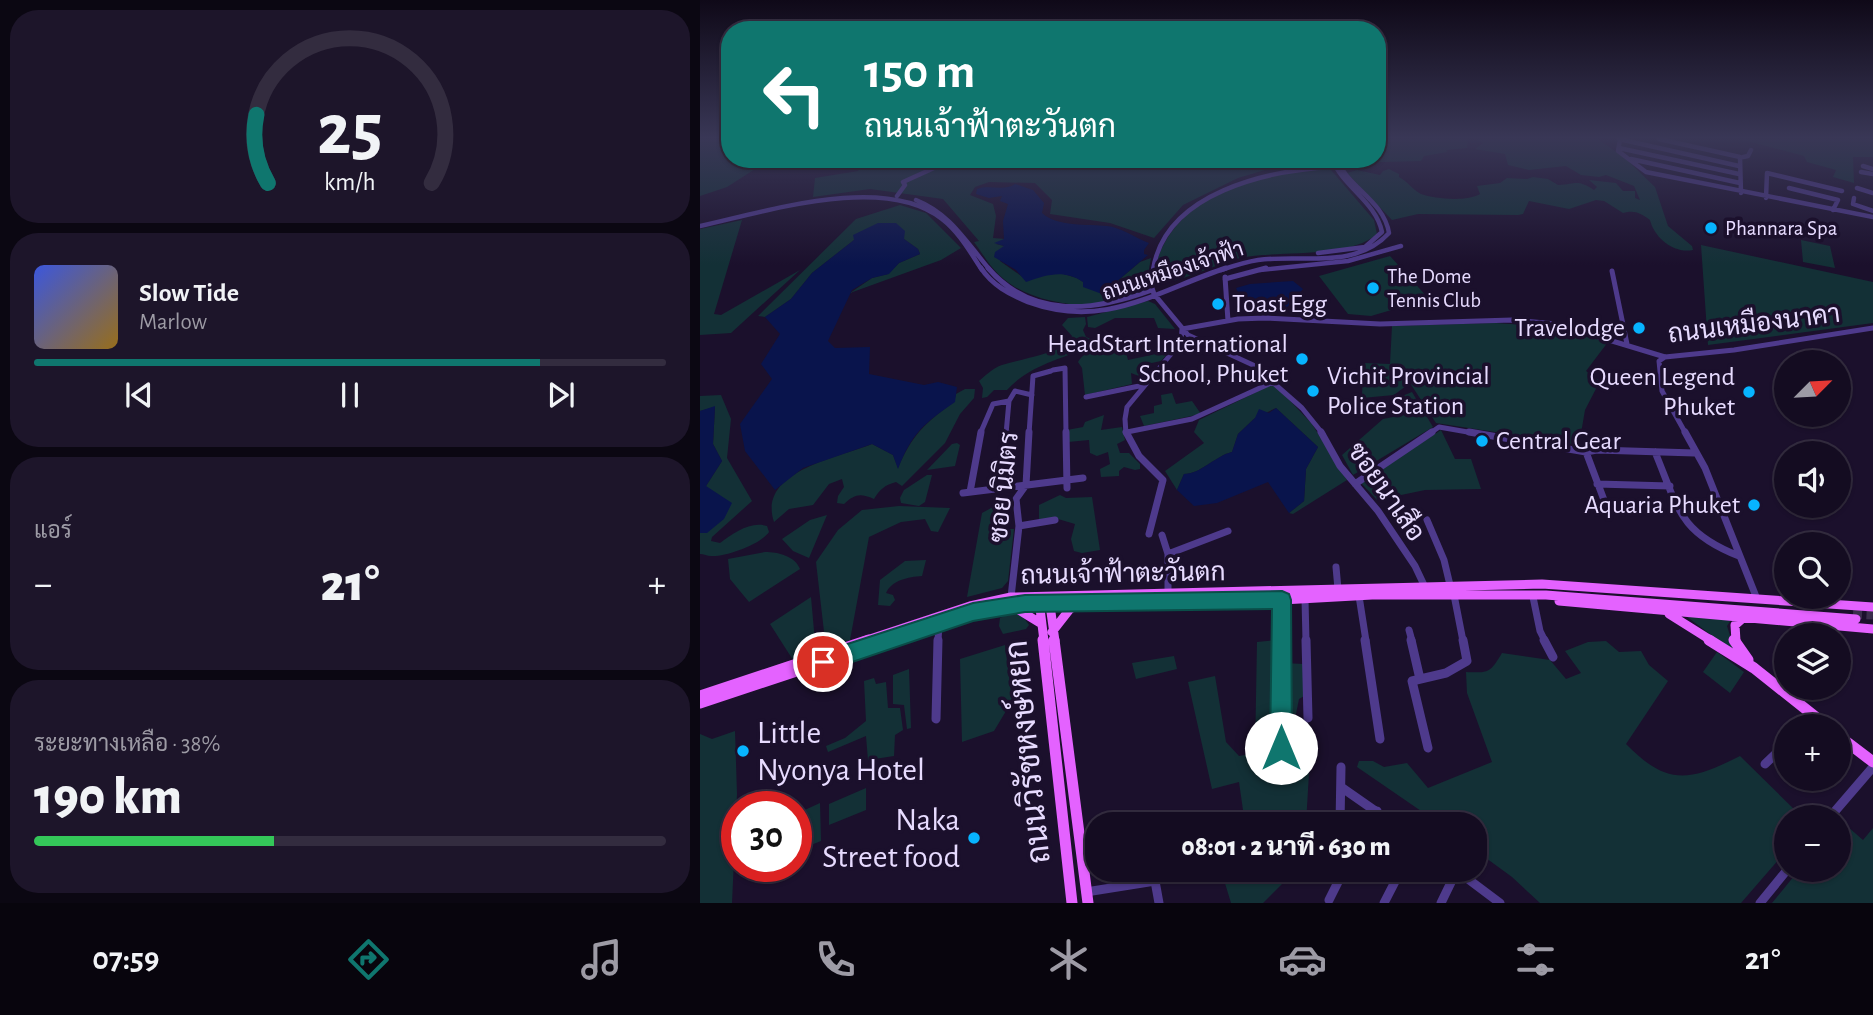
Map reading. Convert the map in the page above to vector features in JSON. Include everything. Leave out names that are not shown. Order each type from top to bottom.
[{"type":"main road","points":[[1521,590],[1542,584],[1873,607]]},
{"type":"main road","name":"ถนนเจ้าฟ้าตะวันตก","points":[[700,695],[970,606],[1044,599],[1424,585],[1452,590]]},
{"type":"main road","name":"ถนนเจ้าฟ้าตะวันตก","points":[[1044,599],[1087,602],[1282,600],[1452,590],[1521,590]]},
{"type":"main road","points":[[1521,590],[1533,597],[1812,623]]},
{"type":"main road","points":[[1521,590],[1854,616]]},
{"type":"main road","name":"ถนนวิรัชหงษ์หยก","points":[[1044,599],[1040,624],[1072,903]]},
{"type":"main road","name":"ถนนวิรัชหงษ์หยก","points":[[1044,599],[1052,632],[1087,897]]},
{"type":"main road","name":"ถนนเจ้าฟ้าตะวันตก","points":[[700,703],[1011,601]]},
{"type":"main road","points":[[1011,601],[1040,624]]},
{"type":"main road","points":[[1052,632],[1070,609],[1087,602]]},
{"type":"main road","points":[[1649,609],[1672,615],[1754,668],[1812,714]]},
{"type":"main road","points":[[1743,618],[1735,625],[1734,639],[1754,668]]},
{"type":"main road","points":[[1851,627],[1873,629]]},
{"type":"main road","points":[[1851,746],[1873,764]]},
{"type":"main road","points":[[1057,785],[1072,779]]},
{"type":"street","points":[[897,196],[905,181]]},
{"type":"street","points":[[1153,292],[1151,275],[1162,240],[1174,224],[1198,204],[1248,181]]},
{"type":"street","points":[[1344,181],[1377,213]]},
{"type":"street","points":[[1350,181],[1377,213]]},
{"type":"street","points":[[1687,181],[1873,217]]},
{"type":"street","points":[[1731,181],[1740,183],[1741,193]]},
{"type":"street","points":[[1766,198],[1767,181]]},
{"type":"street","points":[[1789,201],[1790,181]]},
{"type":"street","points":[[1799,181],[1842,191]]},
{"type":"street","points":[[1789,188],[1838,201],[1833,210]]},
{"type":"street","points":[[1857,188],[1873,193]]},
{"type":"street","name":"ถนนเหมืองเจ้าฟ้า","points":[[700,224],[844,198],[897,196],[918,200],[944,212],[996,276],[1012,288],[1035,298],[1075,308],[1130,301]]},
{"type":"street","name":"ถนนเหมืองเจ้าฟ้า","points":[[844,198],[894,199],[918,204],[938,215],[953,231],[989,280],[1009,293],[1075,313],[1094,313],[1246,258],[1278,254],[1334,253],[1365,247],[1382,232],[1377,213]]},
{"type":"street","points":[[1854,198],[1853,205],[1873,211]]},
{"type":"street","points":[[938,215],[944,212]]},
{"type":"street","name":"ถนนเหมืองเจ้าฟ้า","points":[[1153,292],[1224,268],[1276,258],[1338,258],[1368,251],[1384,241],[1389,233],[1388,221],[1377,213]]},
{"type":"street","points":[[1225,279],[1270,267],[1348,261],[1401,246]]},
{"type":"street","points":[[1224,268],[1228,321]]},
{"type":"street","points":[[1612,271],[1627,344]]},
{"type":"street","name":"ซอยนาเสือ","points":[[1153,292],[1188,335],[1253,365],[1302,408],[1323,434],[1340,466],[1378,511],[1415,566],[1424,585]]},
{"type":"street","name":"ถนนเหมืองนาคา","points":[[1182,329],[1228,321],[1277,318],[1380,324],[1511,320],[1556,324],[1665,357],[1734,350],[1873,328]]},
{"type":"street","points":[[1149,534],[1163,480],[1128,444],[1124,417],[1127,407],[1181,342],[1182,329]]},
{"type":"street","points":[[1665,357],[1659,361],[1662,391],[1705,468],[1756,599]]},
{"type":"street","name":"ซอย นิมิตร","points":[[1011,601],[1019,526],[1016,499],[1026,485],[1034,374],[1065,368],[1067,484]]},
{"type":"street","points":[[1127,432],[1192,419],[1273,382]]},
{"type":"street","points":[[1086,397],[1144,385]]},
{"type":"street","points":[[1000,487],[1009,401],[1015,391],[1032,395]]},
{"type":"street","points":[[1009,401],[993,404],[986,415],[966,492],[1000,487],[1067,484],[1083,478]]},
{"type":"street","points":[[1354,484],[1439,427],[1586,453],[1597,450],[1695,453]]},
{"type":"street","points":[[1656,452],[1681,517],[1698,538],[1739,556]]},
{"type":"street","points":[[1586,453],[1604,500]]},
{"type":"street","points":[[1597,484],[1670,486]]},
{"type":"street","points":[[1019,526],[1055,520]]},
{"type":"street","points":[[1427,520],[1444,560],[1467,661],[1446,673],[1413,680],[1411,683],[1427,748]]},
{"type":"street","points":[[1168,554],[1228,531]]},
{"type":"street","points":[[1162,535],[1168,554],[1168,594]]},
{"type":"street","points":[[1336,567],[1338,589]]},
{"type":"street","points":[[1359,596],[1380,739]]},
{"type":"street","points":[[1533,597],[1540,631],[1553,657]]},
{"type":"street","points":[[1305,599],[1308,718]]},
{"type":"street","points":[[1281,748],[1282,600]]},
{"type":"street","points":[[936,719],[939,623]]},
{"type":"street","points":[[1409,630],[1420,679]]},
{"type":"street","points":[[1765,764],[1774,755]]},
{"type":"street","points":[[1840,805],[1873,764]]},
{"type":"street","points":[[1340,812],[1341,768]]},
{"type":"street","points":[[1341,787],[1377,811]]},
{"type":"street","points":[[1087,897],[1155,881],[1159,903]]},
{"type":"street","points":[[1329,900],[1337,882]]},
{"type":"street","points":[[1384,903],[1395,882]]},
{"type":"street","points":[[1441,903],[1451,882]]},
{"type":"street","points":[[1472,882],[1500,903]]},
{"type":"street","points":[[1760,903],[1777,882]]},
{"type":"green space","points":[[700,181],[736,181],[727,187],[700,196]]},
{"type":"green space","points":[[815,181],[1232,181],[1183,205],[1154,238],[1110,223],[1050,214],[1052,200],[1035,183],[989,182],[975,187],[970,195],[993,204],[996,216],[993,238],[1005,239],[996,244],[1004,246],[1000,261],[1024,278],[1057,272],[1077,278],[1102,294],[1140,262],[1151,258],[1145,291],[1098,305],[1062,303],[1037,297],[1014,287],[992,267],[974,242],[979,241],[943,199],[870,189],[813,197]]},
{"type":"green space","points":[[1252,181],[1341,181],[1374,220],[1377,234],[1365,242],[1349,247],[1240,258],[1177,280],[1156,283],[1159,255],[1176,226],[1193,210],[1235,186]]},
{"type":"green space","points":[[1355,181],[1404,181],[1421,194],[1459,199],[1480,194],[1477,186],[1503,181],[1552,181],[1558,185],[1580,183],[1594,190],[1597,187],[1590,181],[1599,181],[1616,183],[1623,191],[1635,191],[1635,198],[1640,200],[1634,186],[1622,181],[1649,181],[1655,187],[1668,226],[1692,246],[1693,250],[1678,249],[1666,243],[1650,220],[1640,214],[1623,213],[1604,201],[1596,200],[1569,209],[1529,201],[1523,214],[1518,215],[1418,214],[1392,220]]},
{"type":"green space","points":[[900,205],[926,213],[961,248],[941,260],[850,293],[872,278],[888,274],[899,263],[920,254],[918,249],[904,239],[854,240],[812,273],[791,299],[765,317],[758,316],[856,219]]},
{"type":"green space","points":[[742,220],[714,314],[721,315],[800,270],[731,333],[700,335],[700,229]]},
{"type":"green space","points":[[1801,240],[1830,246],[1835,268],[1803,262]]},
{"type":"green space","points":[[1701,245],[1873,282],[1873,323],[1708,345]]},
{"type":"green space","name":"The Dome Tennis Club","points":[[1390,256],[1429,299],[1371,316],[1348,314],[1319,276]]},
{"type":"green space","points":[[1148,301],[1155,304],[1175,329],[1158,328],[1154,318],[1115,318],[1095,328],[1088,327],[1087,317]]},
{"type":"green space","points":[[1085,317],[1083,330],[1086,337],[1098,342],[1093,346],[1036,369],[1007,390],[994,390],[982,398],[983,388],[979,381],[989,372],[1002,365],[1066,346],[1072,336],[1062,325],[1068,318]]},
{"type":"green space","points":[[1495,323],[1542,326],[1608,342],[1586,371],[1600,381],[1585,410],[1579,445],[1436,423],[1410,383],[1394,395],[1362,398],[1363,363],[1390,364],[1392,326]]},
{"type":"green space","points":[[1123,341],[1128,360],[1170,351],[1161,361],[1147,364],[1149,368],[1155,368],[1147,379],[1131,373],[1132,384],[1085,395],[1082,368],[1078,362],[1081,357],[1104,345]]},
{"type":"green space","points":[[1271,385],[1277,387],[1312,424],[1347,480],[1293,514],[1289,513],[1304,501],[1306,469],[1318,447],[1276,408],[1255,418],[1238,434],[1232,452],[1196,471],[1184,474],[1177,490],[1165,471],[1204,443],[1194,432],[1199,420]]},
{"type":"green space","points":[[965,389],[975,389],[974,398],[960,414],[945,443],[902,486],[896,482],[892,483],[883,488],[874,499],[858,495],[844,504],[837,503],[844,487],[842,479],[829,484],[813,505],[789,509],[774,522],[772,505],[777,490],[789,479],[822,461],[872,444],[893,455],[898,468],[920,430],[954,402],[956,394]]},
{"type":"green space","points":[[1412,392],[1433,427],[1353,475],[1342,455],[1383,419],[1403,415],[1410,408],[1397,398]]},
{"type":"green space","points":[[1172,393],[1176,404],[1192,401],[1201,414],[1144,426],[1140,416],[1154,413],[1154,406],[1162,404],[1161,395]]},
{"type":"green space","points":[[721,395],[731,419],[727,458],[752,501],[712,537],[711,541],[720,543],[754,525],[767,526],[769,532],[743,549],[710,556],[700,554],[700,533],[707,533],[706,486],[722,461],[713,444],[715,407],[700,411],[700,396]]},
{"type":"green space","points":[[1104,415],[1101,430],[1122,427],[1125,440],[1117,444],[1120,453],[1129,453],[1140,464],[1140,469],[1124,467],[1119,471],[1119,476],[1101,477],[1100,469],[1110,464],[1108,452],[1097,456],[1090,453],[1089,440],[1068,442],[1067,430],[1083,427],[1085,422]]},
{"type":"green space","points":[[1441,430],[1455,459],[1471,459],[1481,489],[1425,490],[1377,500],[1361,483]]},
{"type":"green space","points":[[952,444],[960,445],[955,466],[927,470]]},
{"type":"green space","points":[[927,475],[932,475],[925,502],[919,506],[901,503],[904,490]]},
{"type":"green space","points":[[1060,495],[1066,498],[1092,497],[1100,550],[1082,553],[1074,551],[1071,539],[1075,524],[1058,519],[1039,520],[1039,505]]},
{"type":"green space","points":[[899,506],[950,508],[938,532],[931,531],[925,519],[901,522],[869,537],[850,640],[826,649],[816,562],[838,530],[862,510]]},
{"type":"green space","points":[[993,507],[999,509],[1003,529],[1014,529],[1008,581],[1002,588],[967,597],[982,513]]},
{"type":"green space","points":[[827,515],[809,558],[793,551],[782,539],[810,520]]},
{"type":"green space","points":[[765,552],[786,556],[800,569],[749,602],[730,579],[728,559]]},
{"type":"green space","points":[[926,560],[922,576],[906,578],[889,589],[886,593],[893,595],[895,600],[890,606],[878,605],[880,580],[905,561]]},
{"type":"green space","points":[[811,597],[816,653],[793,660],[770,624]]},
{"type":"green space","points":[[1018,610],[1029,625],[1026,629],[1003,634],[999,626],[1000,618]]},
{"type":"green space","points":[[1686,616],[1731,620],[1727,626],[1736,654]]},
{"type":"green space","points":[[1278,640],[1284,757],[1310,756],[1307,812],[1243,812],[1239,782],[1212,789],[1188,682],[1215,676],[1226,742],[1239,756],[1255,753],[1257,642]]},
{"type":"green space","points":[[1606,641],[1619,652],[1641,651],[1649,665],[1668,681],[1626,744],[1641,758],[1654,768],[1680,776],[1707,771],[1740,756],[1790,805],[1774,805],[1774,865],[1741,903],[1540,903],[1487,859],[1487,812],[1423,812],[1357,767],[1359,761],[1373,761],[1384,767],[1407,763],[1428,788],[1492,762],[1467,693],[1466,672],[1488,670],[1495,665],[1502,653],[1550,660],[1566,679],[1581,673],[1565,651],[1588,642]]},
{"type":"green space","points":[[1005,645],[1012,701],[994,731],[962,742],[960,659]]},
{"type":"green space","points":[[1717,652],[1744,672],[1730,693],[1703,672]]},
{"type":"green space","points":[[1174,656],[1177,669],[1136,679],[1132,663]]},
{"type":"green space","points":[[1284,663],[1303,664],[1306,695],[1299,699],[1296,714],[1283,715]]},
{"type":"green space","points":[[909,669],[911,728],[907,729],[904,705],[893,704],[893,675]]},
{"type":"green space","points":[[874,678],[876,684],[886,682],[888,708],[900,708],[903,730],[895,735],[894,756],[868,760],[866,736],[828,752],[826,746],[845,738],[866,721],[864,681]]},
{"type":"green space","points":[[735,731],[737,791],[721,791],[721,882],[733,882],[732,903],[700,903],[700,734],[712,739]]},
{"type":"green space","points":[[866,788],[866,810],[829,825],[829,804]]},
{"type":"green space","points":[[820,803],[821,841],[812,845],[812,807]]},
{"type":"green space","points":[[1873,828],[1873,903],[1772,903],[1789,882],[1851,882],[1851,830],[1863,840]]},
{"type":"green space","points":[[1225,882],[1284,882],[1263,903],[1231,903]]},
{"type":"shaded area","points":[[1015,184],[1033,190],[1044,203],[1042,213],[1048,217],[1064,223],[1117,228],[1149,243],[1144,250],[1144,254],[1148,255],[1102,294],[1083,287],[1083,282],[1076,278],[1062,274],[1026,282],[1016,270],[994,257],[995,252],[1004,246],[994,243],[1004,239],[1003,221],[1008,204],[1000,201],[1002,196],[989,198],[976,194],[977,189]]},
{"type":"shaded area","points":[[878,223],[896,223],[905,231],[904,239],[918,249],[920,254],[899,263],[889,274],[872,278],[852,290],[828,341],[835,348],[870,347],[869,374],[924,385],[938,382],[957,387],[955,402],[920,430],[908,446],[898,469],[893,455],[872,444],[803,468],[775,490],[745,451],[740,424],[772,379],[761,364],[780,334],[765,317],[791,299],[812,273],[854,240],[853,235]]},
{"type":"shaded area","points":[[1293,281],[1303,289],[1283,312],[1248,313],[1236,288],[1250,284]]},
{"type":"shaded area","points":[[715,406],[713,444],[722,461],[706,486],[732,503],[724,519],[707,533],[700,533],[700,411]]},
{"type":"shaded area","points":[[1276,408],[1318,447],[1306,469],[1304,501],[1289,513],[1268,482],[1217,503],[1194,506],[1177,490],[1184,474],[1196,471],[1232,452],[1238,434],[1255,418],[1259,409],[1269,413]]},
{"type":"tunnel","points":[[1853,614],[1873,615]]},
{"type":"place","name":"Phannara Spa","points":[[1711,228]]},
{"type":"place","name":"The Dome Tennis Club","points":[[1373,288]]},
{"type":"place","name":"Toast Egg","points":[[1218,304]]},
{"type":"place","name":"Travelodge","points":[[1639,328]]},
{"type":"place","name":"HeadStart International School, Phuket","points":[[1302,359]]},
{"type":"place","name":"Vichit Provincial Police Station","points":[[1313,391]]},
{"type":"place","name":"Queen Legend Phuket","points":[[1749,392]]},
{"type":"place","name":"Central Gear","points":[[1482,441]]},
{"type":"place","name":"Aquaria Phuket","points":[[1754,505]]},
{"type":"place","name":"Little Nyonya Hotel","points":[[743,751]]},
{"type":"place","name":"Naka Street food","points":[[974,838]]},
{"type":"route","points":[[823,662],[997,606],[1025,603],[1282,600],[1281,748]]}]
